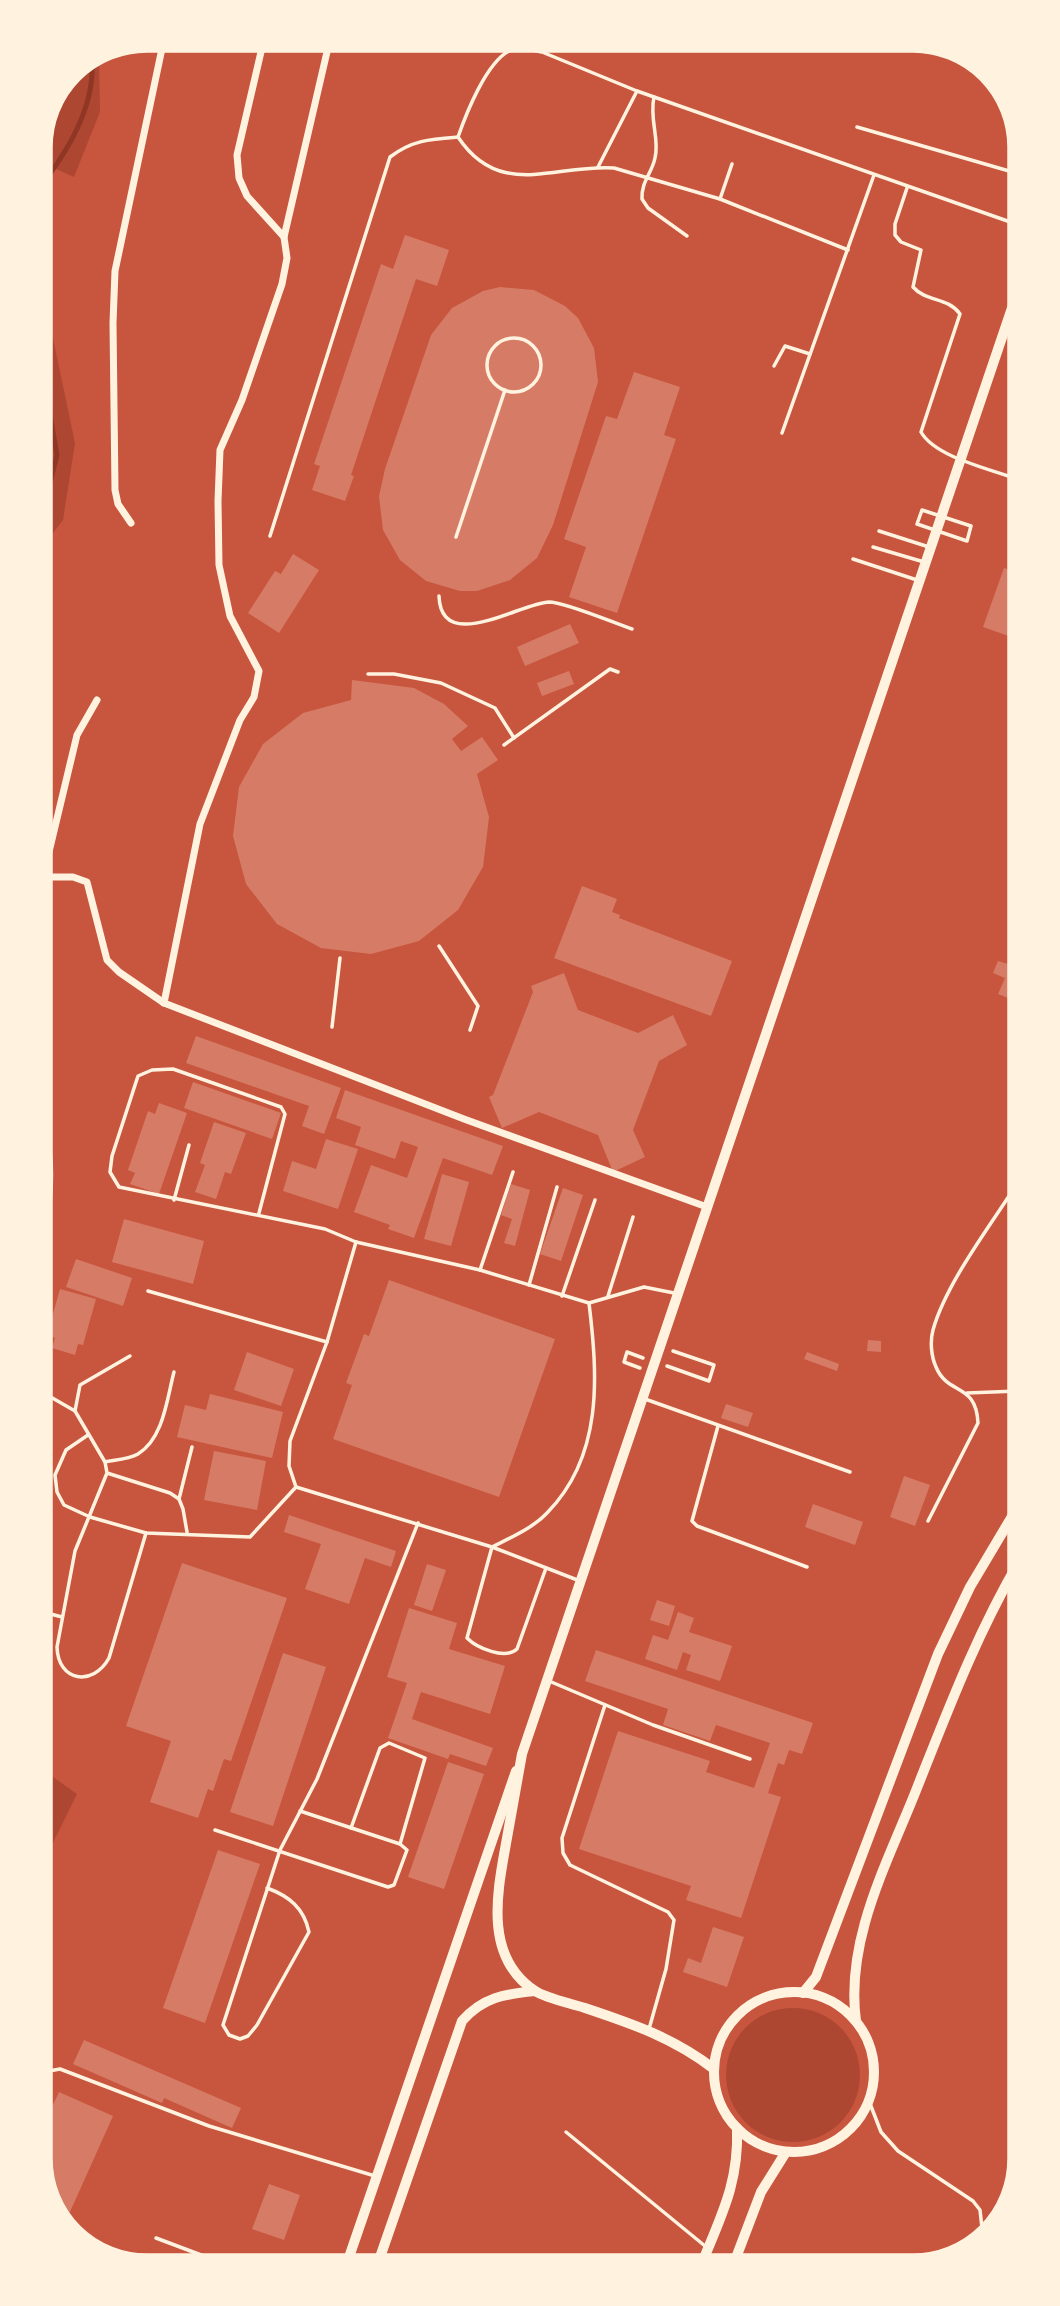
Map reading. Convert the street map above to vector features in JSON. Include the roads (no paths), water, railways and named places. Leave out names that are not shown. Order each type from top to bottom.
[{"type":"main road","points":[[714,2069],[679,2043],[649,2029],[535,1991],[508,1961],[500,1941],[497,1915],[522,1754],[1009,317]]},
{"type":"main road","points":[[803,1993],[816,1977],[938,1654],[970,1587],[1009,1521]]},
{"type":"main road","points":[[856,2021],[852,1994],[854,1971],[870,1906],[964,1668],[993,1605],[1009,1578]]},
{"type":"main road","points":[[781,1993],[803,1993],[822,1997],[841,2007],[856,2021],[867,2039],[874,2059],[874,2080],[869,2101],[860,2119],[845,2134],[828,2145],[807,2151],[786,2151],[760,2144],[737,2128],[724,2111],[716,2091],[714,2069],[718,2048],[727,2028],[741,2012],[760,2000],[781,1993]]},
{"type":"main road","points":[[705,2255],[734,2185],[738,2159],[737,2128]]},
{"type":"main road","points":[[737,2255],[761,2192],[786,2151]]},
{"type":"street","points":[[131,523],[118,504],[115,490],[115,271],[161,51]]},
{"type":"street","points":[[261,51],[237,155],[239,178],[247,196],[284,237]]},
{"type":"street","points":[[164,1003],[200,824],[240,720],[254,697],[259,671],[230,616],[219,565],[220,450],[242,400],[282,284],[287,258],[284,237],[327,51]]},
{"type":"street","points":[[51,840],[77,735],[97,700]]},
{"type":"street","points":[[51,877],[73,877],[87,882],[107,960],[119,972],[164,1003],[464,1119],[707,1207]]},
{"type":"street","points":[[350,2255],[522,1754]]},
{"type":"street","points":[[381,2255],[462,2021],[480,2003],[491,1998],[535,1991]]},
{"type":"lane","points":[[458,137],[467,110],[496,61],[509,51]]},
{"type":"lane","points":[[542,51],[637,91],[1009,223]]},
{"type":"lane","points":[[598,167],[637,91]]},
{"type":"lane","points":[[654,97],[651,126],[656,141],[655,159],[646,175],[642,200],[648,208],[687,236]]},
{"type":"lane","points":[[857,127],[1009,171]]},
{"type":"lane","points":[[458,137],[467,151],[484,166],[502,173],[533,176],[598,167],[646,175],[720,199],[848,250]]},
{"type":"lane","points":[[270,536],[390,157],[419,141],[458,137]]},
{"type":"lane","points":[[720,199],[732,164]]},
{"type":"lane","points":[[782,433],[874,174]]},
{"type":"lane","points":[[907,188],[895,224],[895,235],[901,242],[921,250],[913,287],[919,294],[954,305],[960,314],[921,432],[926,441],[939,450],[1009,477]]},
{"type":"lane","points":[[774,366],[785,346],[810,354]]},
{"type":"lane","points":[[879,531],[931,547]]},
{"type":"lane","points":[[873,547],[926,562]]},
{"type":"lane","points":[[853,559],[920,581]]},
{"type":"lane","points":[[259,1213],[285,1114],[281,1107],[173,1069],[152,1070],[138,1076],[112,1156],[110,1172],[120,1187],[174,1200],[259,1213],[325,1229],[356,1242],[480,1270],[589,1303],[644,1287],[678,1293]]},
{"type":"lane","points":[[51,1140],[51,1161]]},
{"type":"lane","points":[[174,1200],[189,1145]]},
{"type":"lane","points":[[480,1270],[513,1172]]},
{"type":"lane","points":[[528,1285],[557,1187]]},
{"type":"lane","points":[[1009,1197],[944,1303],[932,1332],[932,1352],[936,1368],[949,1385],[967,1393],[1009,1391]]},
{"type":"lane","points":[[562,1296],[595,1200]]},
{"type":"lane","points":[[608,1296],[632,1217]]},
{"type":"lane","points":[[296,1487],[289,1466],[290,1441],[327,1342],[356,1242]]},
{"type":"lane","points":[[148,1291],[327,1342]]},
{"type":"lane","points":[[546,1568],[517,1649],[506,1655],[472,1643],[467,1638],[467,1629],[492,1547],[546,1515],[577,1477],[594,1407],[596,1358],[589,1303]]},
{"type":"lane","points":[[75,1411],[80,1385],[130,1356]]},
{"type":"lane","points":[[105,1462],[137,1454],[150,1442],[163,1417],[174,1372]]},
{"type":"lane","points":[[928,1521],[978,1423],[977,1408],[967,1393]]},
{"type":"lane","points":[[51,1396],[75,1411],[105,1462],[107,1473],[75,1551],[62,1617],[58,1663],[65,1672],[90,1677],[102,1671],[109,1658],[146,1533]]},
{"type":"lane","points":[[643,1398],[850,1472]]},
{"type":"lane","points":[[718,1426],[692,1521],[697,1526],[807,1567]]},
{"type":"lane","points":[[88,1435],[66,1450],[55,1475],[57,1492],[64,1505],[90,1517],[146,1533],[187,1532],[250,1536],[296,1487]]},
{"type":"lane","points":[[187,1532],[179,1499],[192,1447]]},
{"type":"lane","points":[[107,1473],[170,1493],[179,1499]]},
{"type":"lane","points":[[296,1487],[492,1547],[580,1581]]},
{"type":"lane","points":[[267,1888],[289,1898],[299,1908],[309,1932],[257,2025],[248,2036],[240,2039],[229,2035],[223,2025],[267,1888],[280,1850],[317,1779],[418,1523]]},
{"type":"lane","points":[[51,1614],[62,1617]]},
{"type":"lane","points":[[547,1680],[605,1705],[750,1759]]},
{"type":"lane","points":[[605,1705],[562,1838],[563,1853],[570,1865],[668,1912],[674,1920],[666,1969],[649,2029]]},
{"type":"lane","points":[[351,1828],[380,1748],[388,1743],[425,1758],[400,1844]]},
{"type":"lane","points":[[215,1830],[388,1887],[394,1885],[407,1856],[407,1850],[400,1844],[300,1811]]},
{"type":"lane","points":[[51,2071],[60,2069],[209,2126],[375,2176]]},
{"type":"lane","points":[[869,2101],[881,2132],[898,2151],[973,2201],[980,2210],[981,2227]]},
{"type":"lane","points":[[566,2132],[708,2249]]},
{"type":"lane","points":[[156,2238],[201,2255]]},
{"type":"waterway","points":[[51,172],[69,145],[84,113],[92,68]]},
{"type":"waterway","points":[[51,421],[57,455],[51,479]]}]
